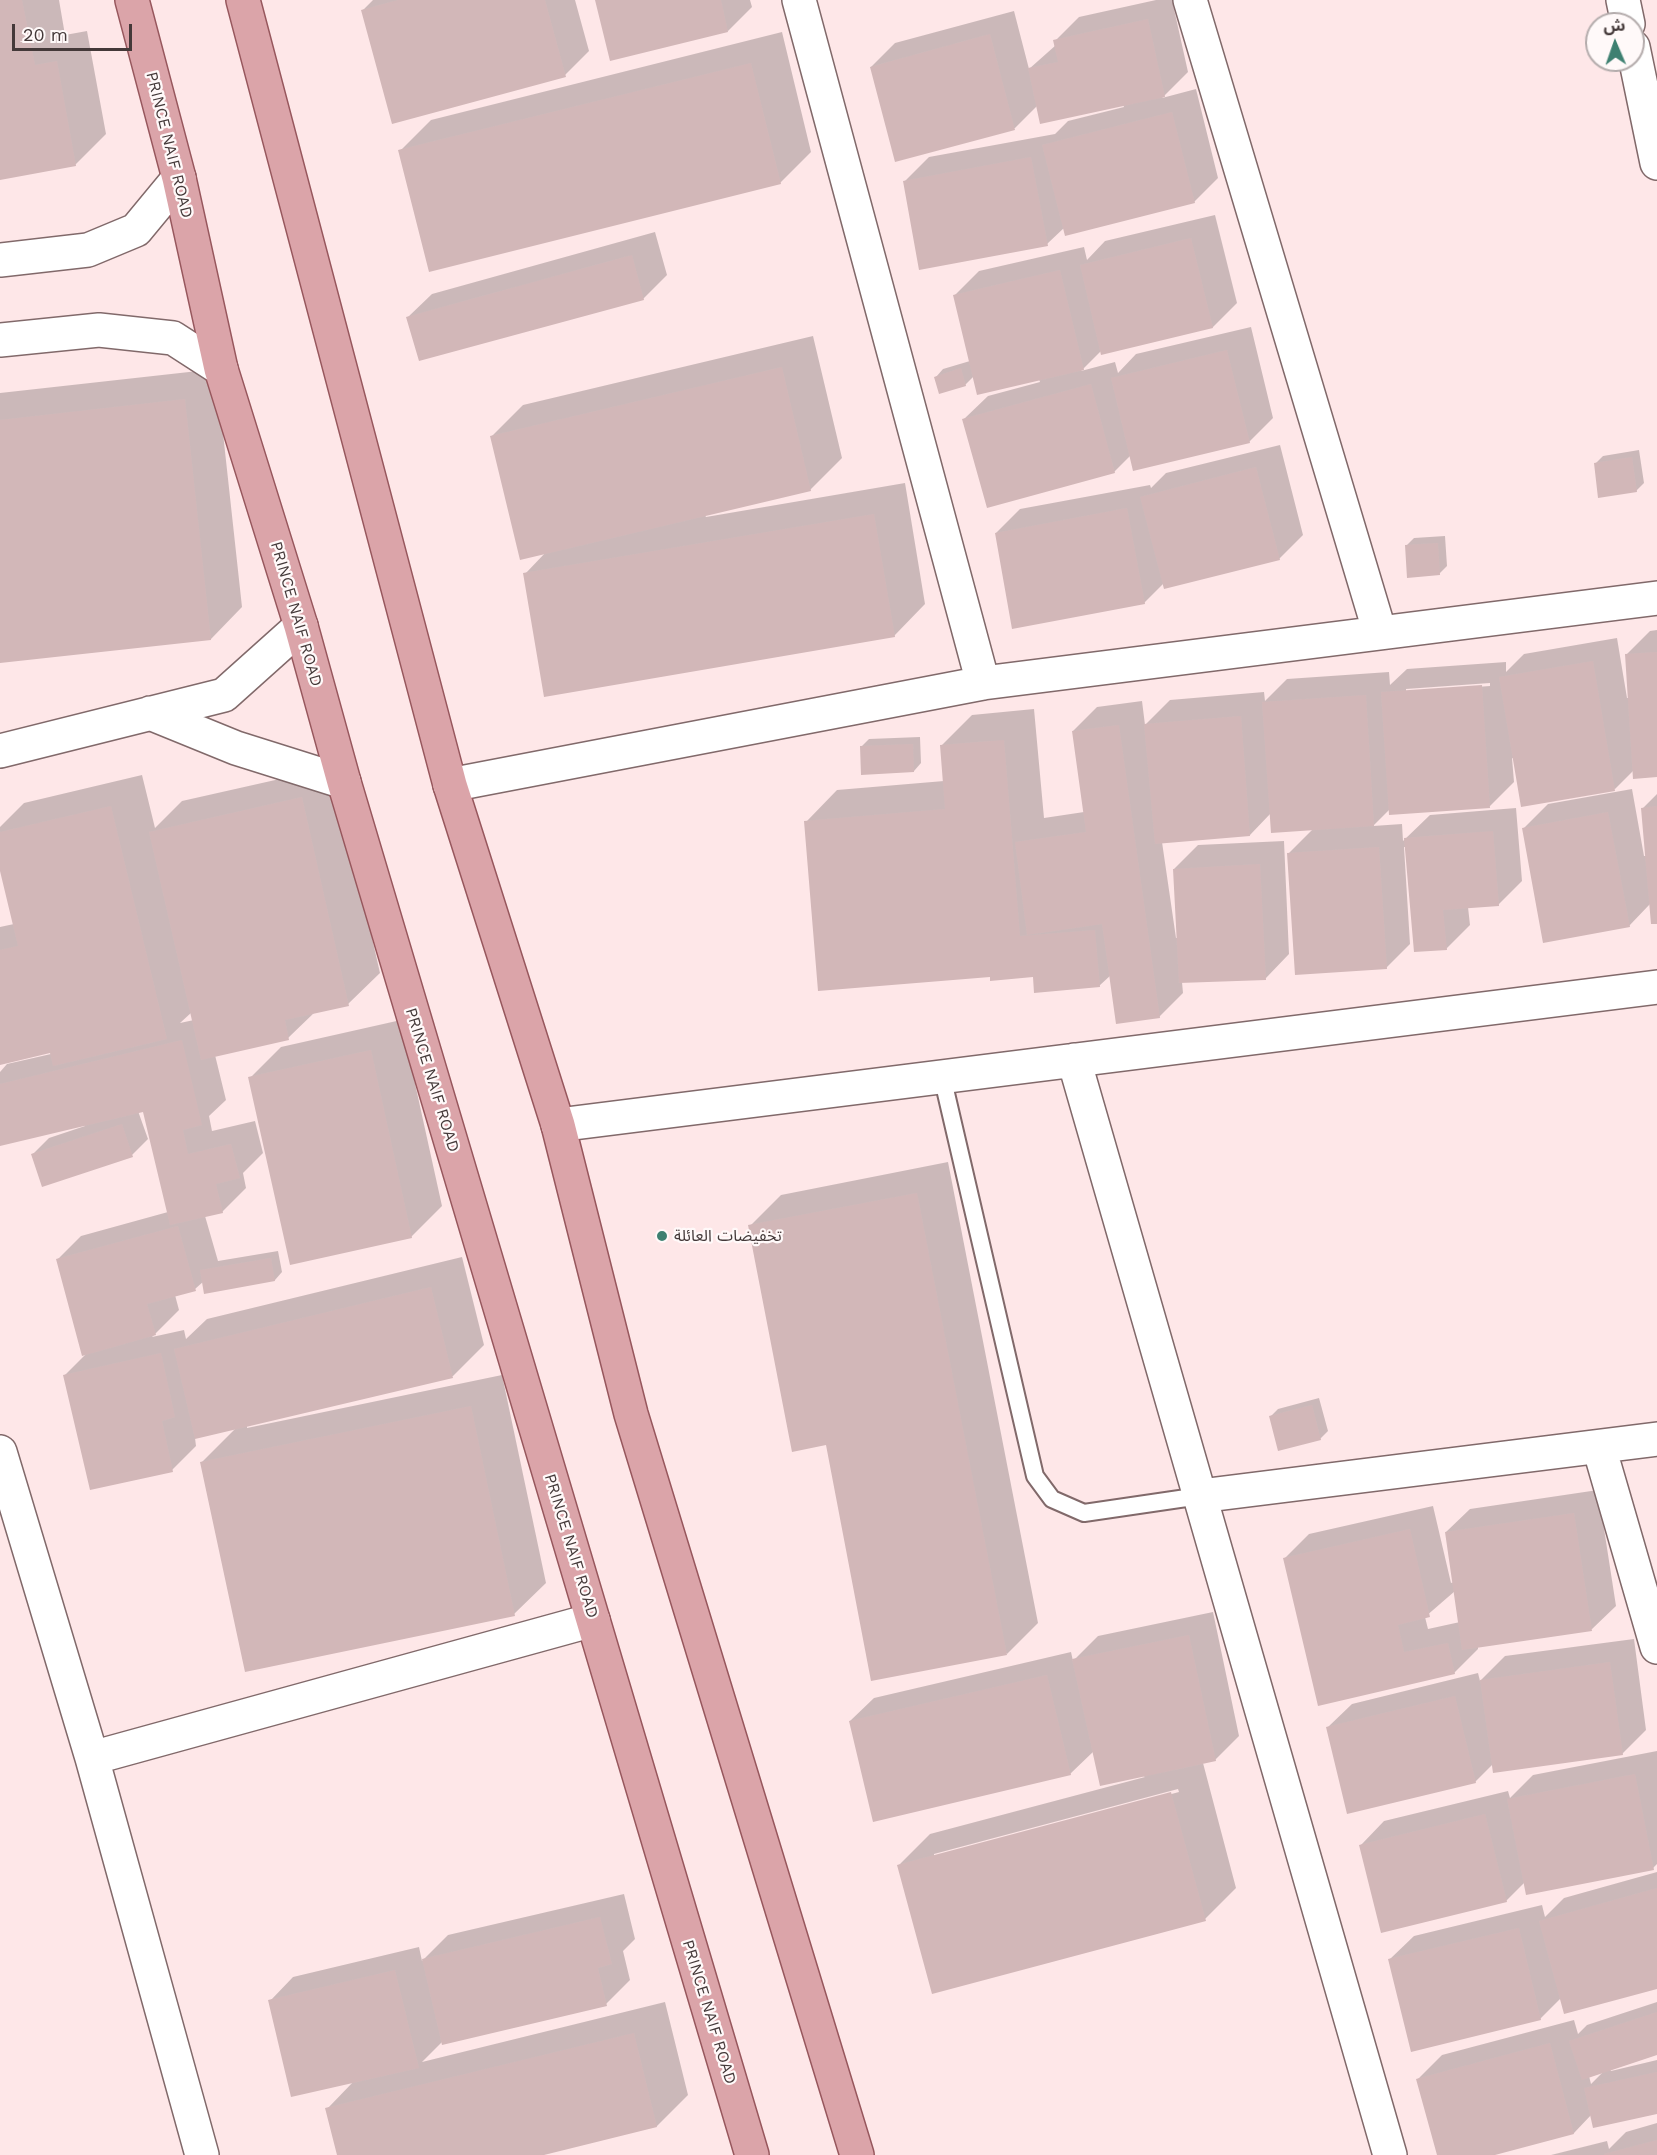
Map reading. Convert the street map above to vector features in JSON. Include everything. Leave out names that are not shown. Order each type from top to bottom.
[{"type":"main road","name":"PRINCE NAIF ROAD","points":[[132,0],[179,178],[221,369],[301,626],[344,782],[752,2155]]},
{"type":"main road","points":[[243,0],[450,785],[558,1125],[631,1414],[856,2155]]},
{"type":"street","points":[[799,0],[983,682]]},
{"type":"street","points":[[1190,0],[1380,633]]},
{"type":"street","points":[[1638,72],[1657,163]]},
{"type":"street","points":[[0,260],[88,250],[136,230],[179,178]]},
{"type":"street","points":[[0,340],[99,330],[173,338],[221,369]]},
{"type":"street","points":[[450,785],[983,682],[1657,598]]},
{"type":"street","points":[[0,751],[224,695],[301,626]]},
{"type":"street","points":[[150,713],[236,748],[344,782]]},
{"type":"street","points":[[558,1125],[1657,987]]},
{"type":"street","points":[[1074,1060],[1390,2155]]},
{"type":"street","points":[[1200,1496],[1657,1439]]},
{"type":"street","points":[[1599,1446],[1657,1647]]},
{"type":"street","points":[[0,1452],[92,1758],[202,2155]]},
{"type":"street","points":[[92,1758],[593,1620]]},
{"type":"lane","points":[[942,1076],[1035,1476],[1052,1499],[1084,1513],[1200,1496]]},
{"type":"building","points":[[0,0],[22,0],[35,65],[57,61],[76,166],[0,180]]},
{"type":"building","points":[[398,0],[545,0],[566,77],[392,124],[361,10]]},
{"type":"building","points":[[595,0],[721,0],[728,32],[610,61]]},
{"type":"building","points":[[1148,19],[1165,97],[1040,124],[1028,68],[1058,62],[1053,40]]},
{"type":"building","points":[[990,34],[1015,130],[895,162],[870,67]]},
{"type":"building","points":[[751,63],[781,184],[429,272],[398,150]]},
{"type":"building","points":[[1172,112],[1195,203],[1065,236],[1042,145]]},
{"type":"building","points":[[1031,157],[1048,246],[919,270],[903,181]]},
{"type":"building","points":[[1191,238],[1213,328],[1101,355],[1080,265]]},
{"type":"building","points":[[632,255],[644,300],[419,361],[406,317]]},
{"type":"building","points":[[1060,270],[1084,370],[977,395],[953,295]]},
{"type":"building","points":[[1227,350],[1250,443],[1133,471],[1111,378]]},
{"type":"building","points":[[782,367],[811,491],[520,560],[490,436]]},
{"type":"building","points":[[961,368],[966,386],[939,394],[934,377]]},
{"type":"building","points":[[1091,384],[1115,473],[987,508],[962,419]]},
{"type":"building","points":[[185,399],[211,640],[0,663],[0,420]]},
{"type":"building","points":[[1632,457],[1637,492],[1598,498],[1594,463]]},
{"type":"building","points":[[1256,467],[1280,560],[1164,589],[1140,497]]},
{"type":"building","points":[[1127,508],[1145,604],[1012,629],[995,533]]},
{"type":"building","points":[[874,514],[895,637],[544,697],[523,573]]},
{"type":"building","points":[[1438,543],[1440,575],[1407,578],[1405,545]]},
{"type":"building","points":[[1657,652],[1657,777],[1633,779],[1625,654]]},
{"type":"building","points":[[1593,661],[1615,791],[1521,807],[1499,677]]},
{"type":"building","points":[[1482,685],[1490,808],[1389,815],[1381,692]]},
{"type":"building","points":[[1366,695],[1374,826],[1271,833],[1262,702]]},
{"type":"building","points":[[1241,716],[1250,836],[1155,844],[1144,724]]},
{"type":"building","points":[[1119,725],[1160,1018],[1116,1024],[1102,924],[1027,935],[1015,842],[1086,832],[1072,731]]},
{"type":"building","points":[[1004,740],[1020,936],[1095,930],[1100,987],[1034,993],[1033,977],[990,981],[990,977],[818,991],[804,821],[945,809],[940,745]]},
{"type":"building","points":[[913,744],[914,772],[861,775],[860,746]]},
{"type":"building","points":[[302,797],[349,1006],[285,1020],[289,1040],[201,1060],[149,832]]},
{"type":"building","points":[[111,806],[167,1039],[53,1066],[50,1053],[0,1065],[0,950],[18,946],[0,871],[0,832]]},
{"type":"building","points":[[1657,806],[1657,924],[1651,924],[1641,808]]},
{"type":"building","points":[[1608,812],[1630,927],[1543,943],[1522,828]]},
{"type":"building","points":[[1493,831],[1499,906],[1443,910],[1447,950],[1414,952],[1404,838]]},
{"type":"building","points":[[1379,847],[1387,969],[1295,975],[1287,853]]},
{"type":"building","points":[[1260,864],[1266,980],[1179,983],[1173,869]]},
{"type":"building","points":[[182,1040],[202,1125],[183,1130],[188,1154],[231,1144],[240,1178],[216,1184],[223,1213],[170,1225],[143,1112],[0,1146],[0,1084]]},
{"type":"building","points":[[371,1050],[412,1238],[290,1265],[248,1077]]},
{"type":"building","points":[[122,1124],[133,1157],[42,1187],[31,1154]]},
{"type":"building","points":[[917,1193],[1007,1655],[871,1681],[826,1445],[792,1452],[748,1225]]},
{"type":"building","points":[[178,1226],[196,1291],[147,1304],[156,1335],[82,1356],[56,1259]]},
{"type":"building","points":[[271,1258],[275,1281],[204,1294],[200,1270]]},
{"type":"building","points":[[431,1287],[453,1378],[195,1439],[174,1349]]},
{"type":"building","points":[[161,1353],[175,1417],[162,1421],[173,1472],[90,1490],[63,1375]]},
{"type":"building","points":[[1312,1405],[1321,1440],[1278,1451],[1269,1416]]},
{"type":"building","points":[[471,1406],[515,1616],[245,1672],[200,1462]]},
{"type":"building","points":[[1574,1513],[1592,1631],[1462,1650],[1445,1532]]},
{"type":"building","points":[[1410,1529],[1430,1617],[1398,1625],[1404,1652],[1448,1643],[1455,1674],[1318,1706],[1283,1558]]},
{"type":"building","points":[[1189,1635],[1216,1761],[1100,1786],[1072,1659]]},
{"type":"building","points":[[1610,1662],[1623,1755],[1493,1773],[1480,1680]]},
{"type":"building","points":[[1047,1675],[1071,1775],[873,1822],[849,1721]]},
{"type":"building","points":[[1455,1696],[1476,1783],[1347,1814],[1326,1727]]},
{"type":"building","points":[[1635,1774],[1654,1870],[1526,1895],[1507,1799]]},
{"type":"building","points":[[1171,1792],[1206,1921],[932,1994],[897,1865]]},
{"type":"building","points":[[1485,1814],[1507,1902],[1381,1933],[1359,1845]]},
{"type":"building","points":[[1657,1888],[1657,1989],[1564,2014],[1539,1921]]},
{"type":"building","points":[[600,1917],[612,1964],[598,1968],[607,2006],[442,2045],[422,1959]]},
{"type":"building","points":[[1519,1928],[1541,2020],[1411,2052],[1388,1959]]},
{"type":"building","points":[[395,1970],[419,2068],[291,2097],[268,2000]]},
{"type":"building","points":[[1657,2012],[1657,2055],[1582,2080],[1569,2041]]},
{"type":"building","points":[[634,2033],[657,2127],[544,2155],[337,2155],[325,2108]]},
{"type":"building","points":[[1550,2043],[1574,2134],[1495,2155],[1437,2155],[1416,2079]]},
{"type":"building","points":[[1657,2072],[1657,2114],[1593,2128],[1584,2088]]},
{"type":"building","points":[[1657,2140],[1657,2155],[1604,2155],[1604,2154]]},
{"type":"place","name":"تخفيضات العائلة","points":[[662,1236]]}]
